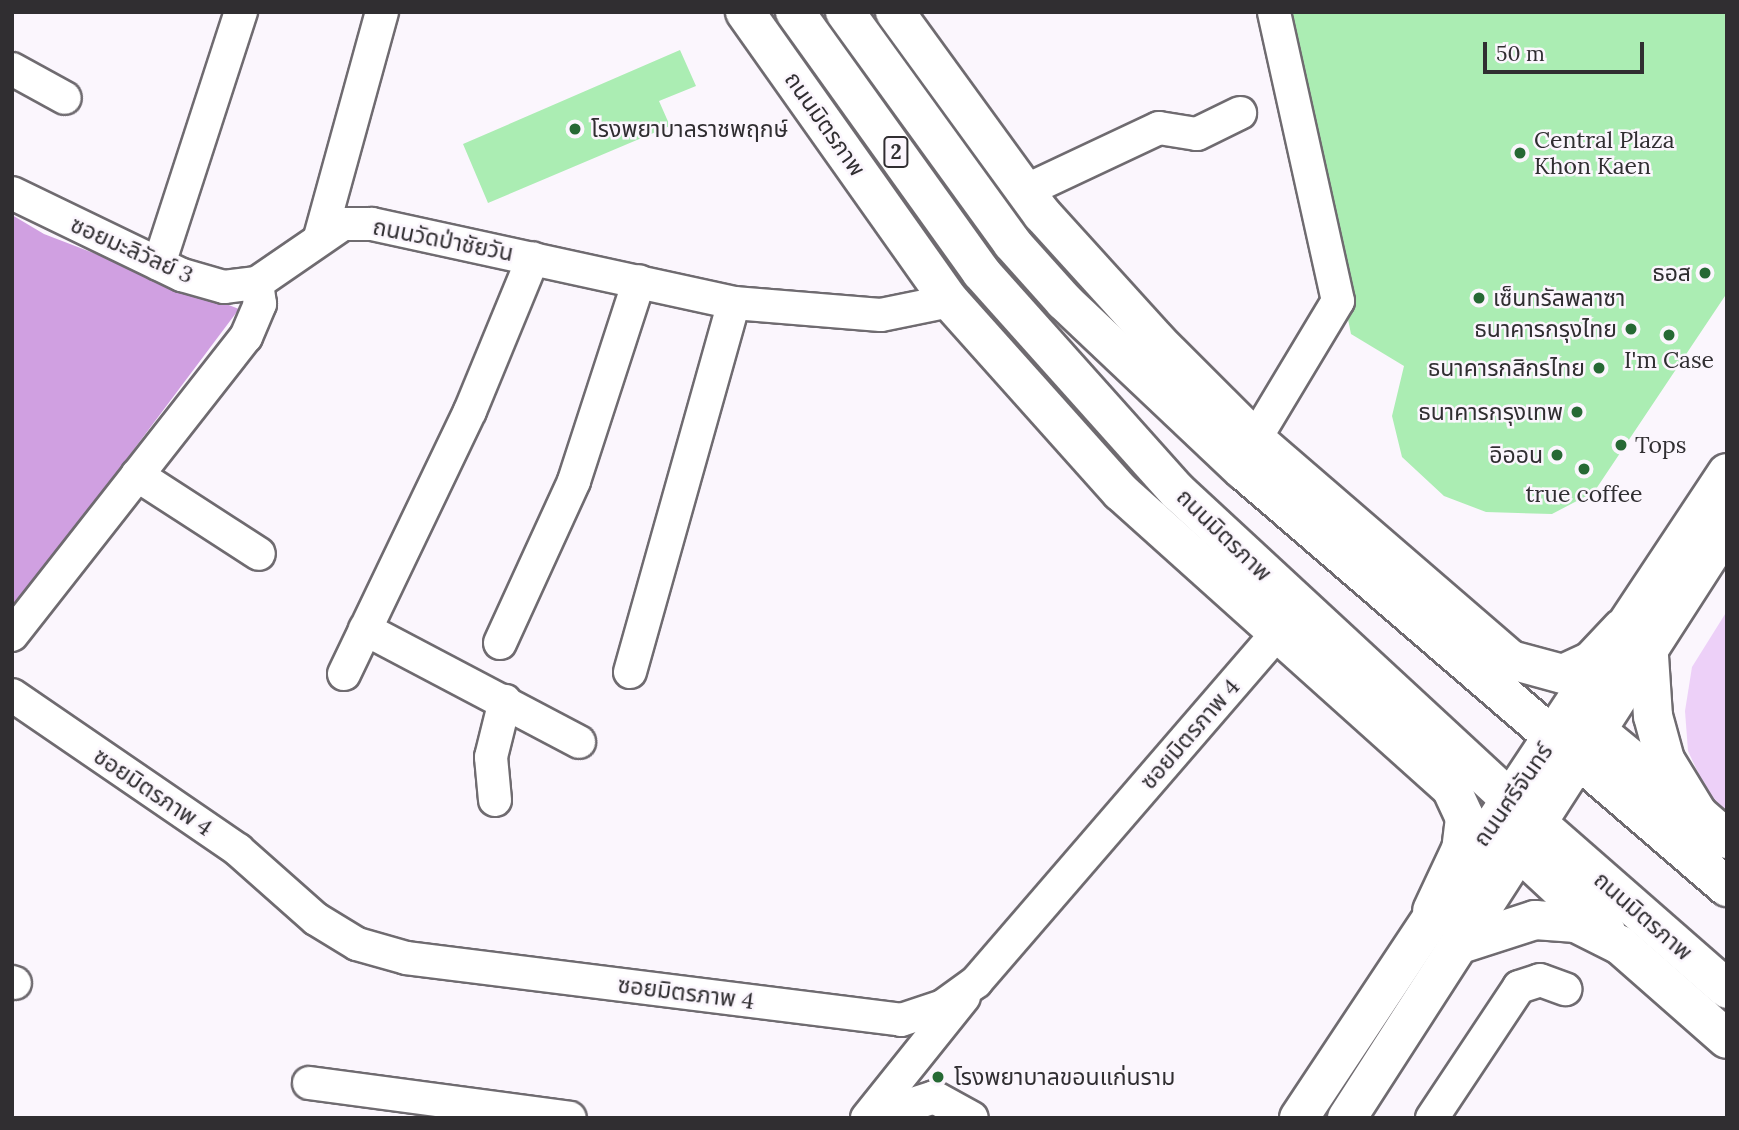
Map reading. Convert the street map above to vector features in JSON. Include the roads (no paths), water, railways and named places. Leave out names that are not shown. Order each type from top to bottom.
[{"type":"main road","name":"ถนนมิตรภาพ","points":[[745,12],[950,301],[1121,492],[1275,636],[1451,788],[1515,825]]},
{"type":"main road","name":"ถนนมิตรภาพ","points":[[796,12],[998,291],[1108,417],[1515,825],[1727,989]]},
{"type":"main road","name":"2","points":[[845,12],[1031,264],[1193,422]]},
{"type":"main road","points":[[895,12],[1025,191],[1157,341],[1255,439],[1511,660],[1577,736],[1727,887]]},
{"type":"main road","points":[[1193,422],[1322,498]]},
{"type":"main road","points":[[1193,422],[1577,736],[1698,814],[1727,839]]},
{"type":"main road","name":"ถนนศรีจันทร์","points":[[1577,736],[1621,629],[1727,473]]},
{"type":"main road","points":[[1121,492],[1257,569]]},
{"type":"main road","name":"ถนนศรีจันทร์","points":[[1299,1118],[1432,911],[1515,825],[1577,736],[1649,656],[1724,538]]},
{"type":"main road","points":[[1511,660],[1563,674],[1591,661],[1621,629]]},
{"type":"main road","points":[[1649,656],[1657,738],[1698,814]]},
{"type":"main road","points":[[1432,911],[1461,849],[1465,818],[1451,788]]},
{"type":"main road","points":[[1515,825],[1620,945],[1727,1039]]},
{"type":"main road","name":"ถนนศรีจันทร์","points":[[1347,1118],[1464,943],[1515,825]]},
{"type":"main road","points":[[1464,943],[1535,920],[1576,923],[1620,945]]},
{"type":"street","points":[[159,264],[240,12]]},
{"type":"street","points":[[320,237],[382,12]]},
{"type":"street","points":[[1255,439],[1338,301],[1274,12]]},
{"type":"street","points":[[12,69],[65,98]]},
{"type":"street","points":[[1025,191],[1159,128],[1197,134],[1240,113]]},
{"type":"street","name":"ซอยมะลิวัลย์ 3","points":[[12,193],[159,264],[224,287],[257,283]]},
{"type":"street","name":"ถนนวัดป่าชัยวัน","points":[[257,283],[320,237],[343,224],[372,224],[734,303],[881,315],[950,301]]},
{"type":"street","points":[[344,674],[470,411],[533,258]]},
{"type":"street","points":[[500,643],[574,481],[639,281]]},
{"type":"street","points":[[12,635],[246,337],[260,304],[257,283]]},
{"type":"street","points":[[630,672],[734,303]]},
{"type":"street","points":[[137,475],[259,554]]},
{"type":"street","points":[[365,629],[579,742]]},
{"type":"street","name":"ซอยมิตรภาพ 4","points":[[12,695],[238,850],[316,919],[357,944],[406,958],[901,1020],[943,1006],[976,982],[1275,636]]},
{"type":"street","points":[[495,800],[491,757],[505,701]]},
{"type":"street","points":[[1432,1118],[1519,987],[1539,980],[1565,989]]},
{"type":"street","points":[[867,1118],[976,982]]},
{"type":"street","points":[[309,1083],[443,1110],[570,1118]]},
{"type":"street","points":[[900,1118],[913,1104],[934,1097],[972,1118]]},
{"type":"place","name":"โรงพยาบาลราชพฤกษ์","points":[[575,129]]},
{"type":"place","name":"Central Plaza Khon Kaen","points":[[1520,153]]},
{"type":"place","name":"ธอส","points":[[1705,273]]},
{"type":"place","name":"เซ็นทรัลพลาซา","points":[[1479,298]]},
{"type":"place","name":"ธนาคารกรุงไทย","points":[[1631,329]]},
{"type":"place","name":"I'm Case","points":[[1669,335]]},
{"type":"place","name":"ธนาคารกสิกรไทย","points":[[1599,368]]},
{"type":"place","name":"ธนาคารกรุงเทพ","points":[[1577,412]]},
{"type":"place","name":"Tops","points":[[1621,445]]},
{"type":"place","name":"อิออน","points":[[1557,455]]},
{"type":"place","name":"true coffee","points":[[1584,469]]},
{"type":"place","name":"โรงพยาบาลขอนแก่นราม","points":[[938,1077]]}]
